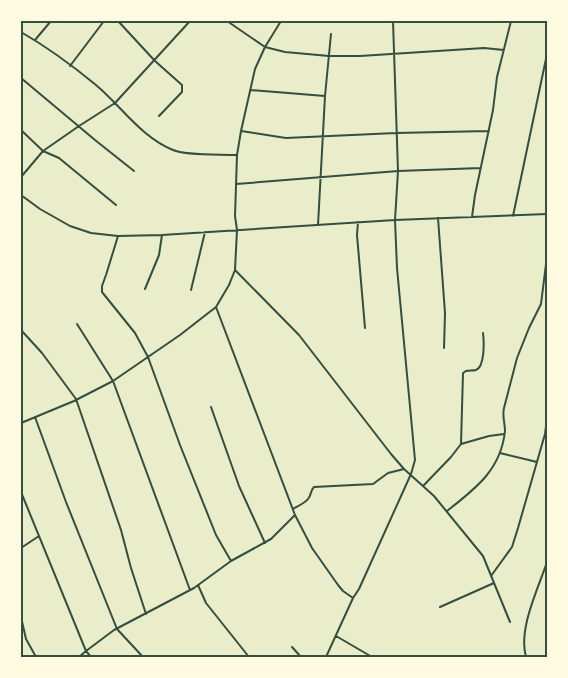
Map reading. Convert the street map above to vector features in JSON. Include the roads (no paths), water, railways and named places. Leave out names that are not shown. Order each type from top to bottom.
[{"type":"street","points":[[34,40],[51,21]]},
{"type":"street","points":[[70,66],[104,21]]},
{"type":"street","points":[[120,21],[155,61],[178,81],[182,88],[182,92],[159,116]]},
{"type":"street","points":[[21,177],[44,151],[115,103],[190,21]]},
{"type":"street","points":[[227,21],[266,47],[285,52],[360,56],[484,48],[504,50]]},
{"type":"street","points":[[21,423],[113,381],[216,307],[235,270],[237,155],[255,69],[281,21]]},
{"type":"street","points":[[326,657],[411,474],[415,460],[397,268],[395,220],[398,171],[393,21]]},
{"type":"street","points":[[472,217],[493,110],[497,77],[511,21]]},
{"type":"street","points":[[21,32],[96,85],[129,119],[158,143],[176,151],[237,155]]},
{"type":"street","points":[[318,225],[331,34]]},
{"type":"street","points":[[513,216],[547,54]]},
{"type":"street","points":[[21,78],[134,171]]},
{"type":"street","points":[[251,90],[325,96]]},
{"type":"street","points":[[21,130],[44,151],[59,158],[116,205]]},
{"type":"street","points":[[241,131],[286,138],[396,132],[489,131]]},
{"type":"street","points":[[236,184],[398,171],[481,168]]},
{"type":"street","points":[[21,195],[70,226],[91,233],[118,236],[547,214]]},
{"type":"street","points":[[438,218],[445,313],[444,348]]},
{"type":"street","points":[[358,222],[357,235],[365,328]]},
{"type":"street","points":[[191,290],[205,232]]},
{"type":"street","points":[[145,289],[159,255],[162,235]]},
{"type":"street","points":[[118,236],[102,292],[135,333],[148,357],[208,516],[231,561]]},
{"type":"street","points":[[447,511],[477,487],[491,471],[500,453],[505,423],[504,408],[518,358],[540,304],[547,256]]},
{"type":"street","points":[[235,270],[299,334],[404,469],[434,496],[483,556],[510,622]]},
{"type":"street","points":[[216,307],[295,514],[312,548],[338,585],[353,598]]},
{"type":"street","points":[[77,324],[113,381],[190,590]]},
{"type":"street","points":[[21,330],[76,399],[121,530],[130,568],[146,614]]},
{"type":"street","points":[[423,486],[461,444],[463,373],[477,370],[480,367],[484,349],[483,333]]},
{"type":"street","points":[[211,407],[239,486],[265,543]]},
{"type":"street","points":[[35,417],[117,629],[143,657]]},
{"type":"street","points":[[491,576],[512,547],[519,528],[547,420]]},
{"type":"street","points":[[461,444],[504,434]]},
{"type":"street","points":[[500,453],[537,462]]},
{"type":"street","points":[[293,509],[308,499],[314,487],[374,484],[388,473],[404,469]]},
{"type":"street","points":[[21,492],[86,651],[91,657]]},
{"type":"street","points":[[79,657],[117,629],[190,590],[231,561],[265,543],[295,514]]},
{"type":"street","points":[[21,548],[39,536]]},
{"type":"street","points":[[526,657],[525,628],[547,562]]},
{"type":"street","points":[[440,607],[494,583]]},
{"type":"street","points":[[198,585],[206,603],[249,657]]},
{"type":"street","points":[[21,617],[26,639],[36,657]]},
{"type":"street","points":[[336,636],[372,657]]},
{"type":"street","points":[[292,647],[301,657]]}]
